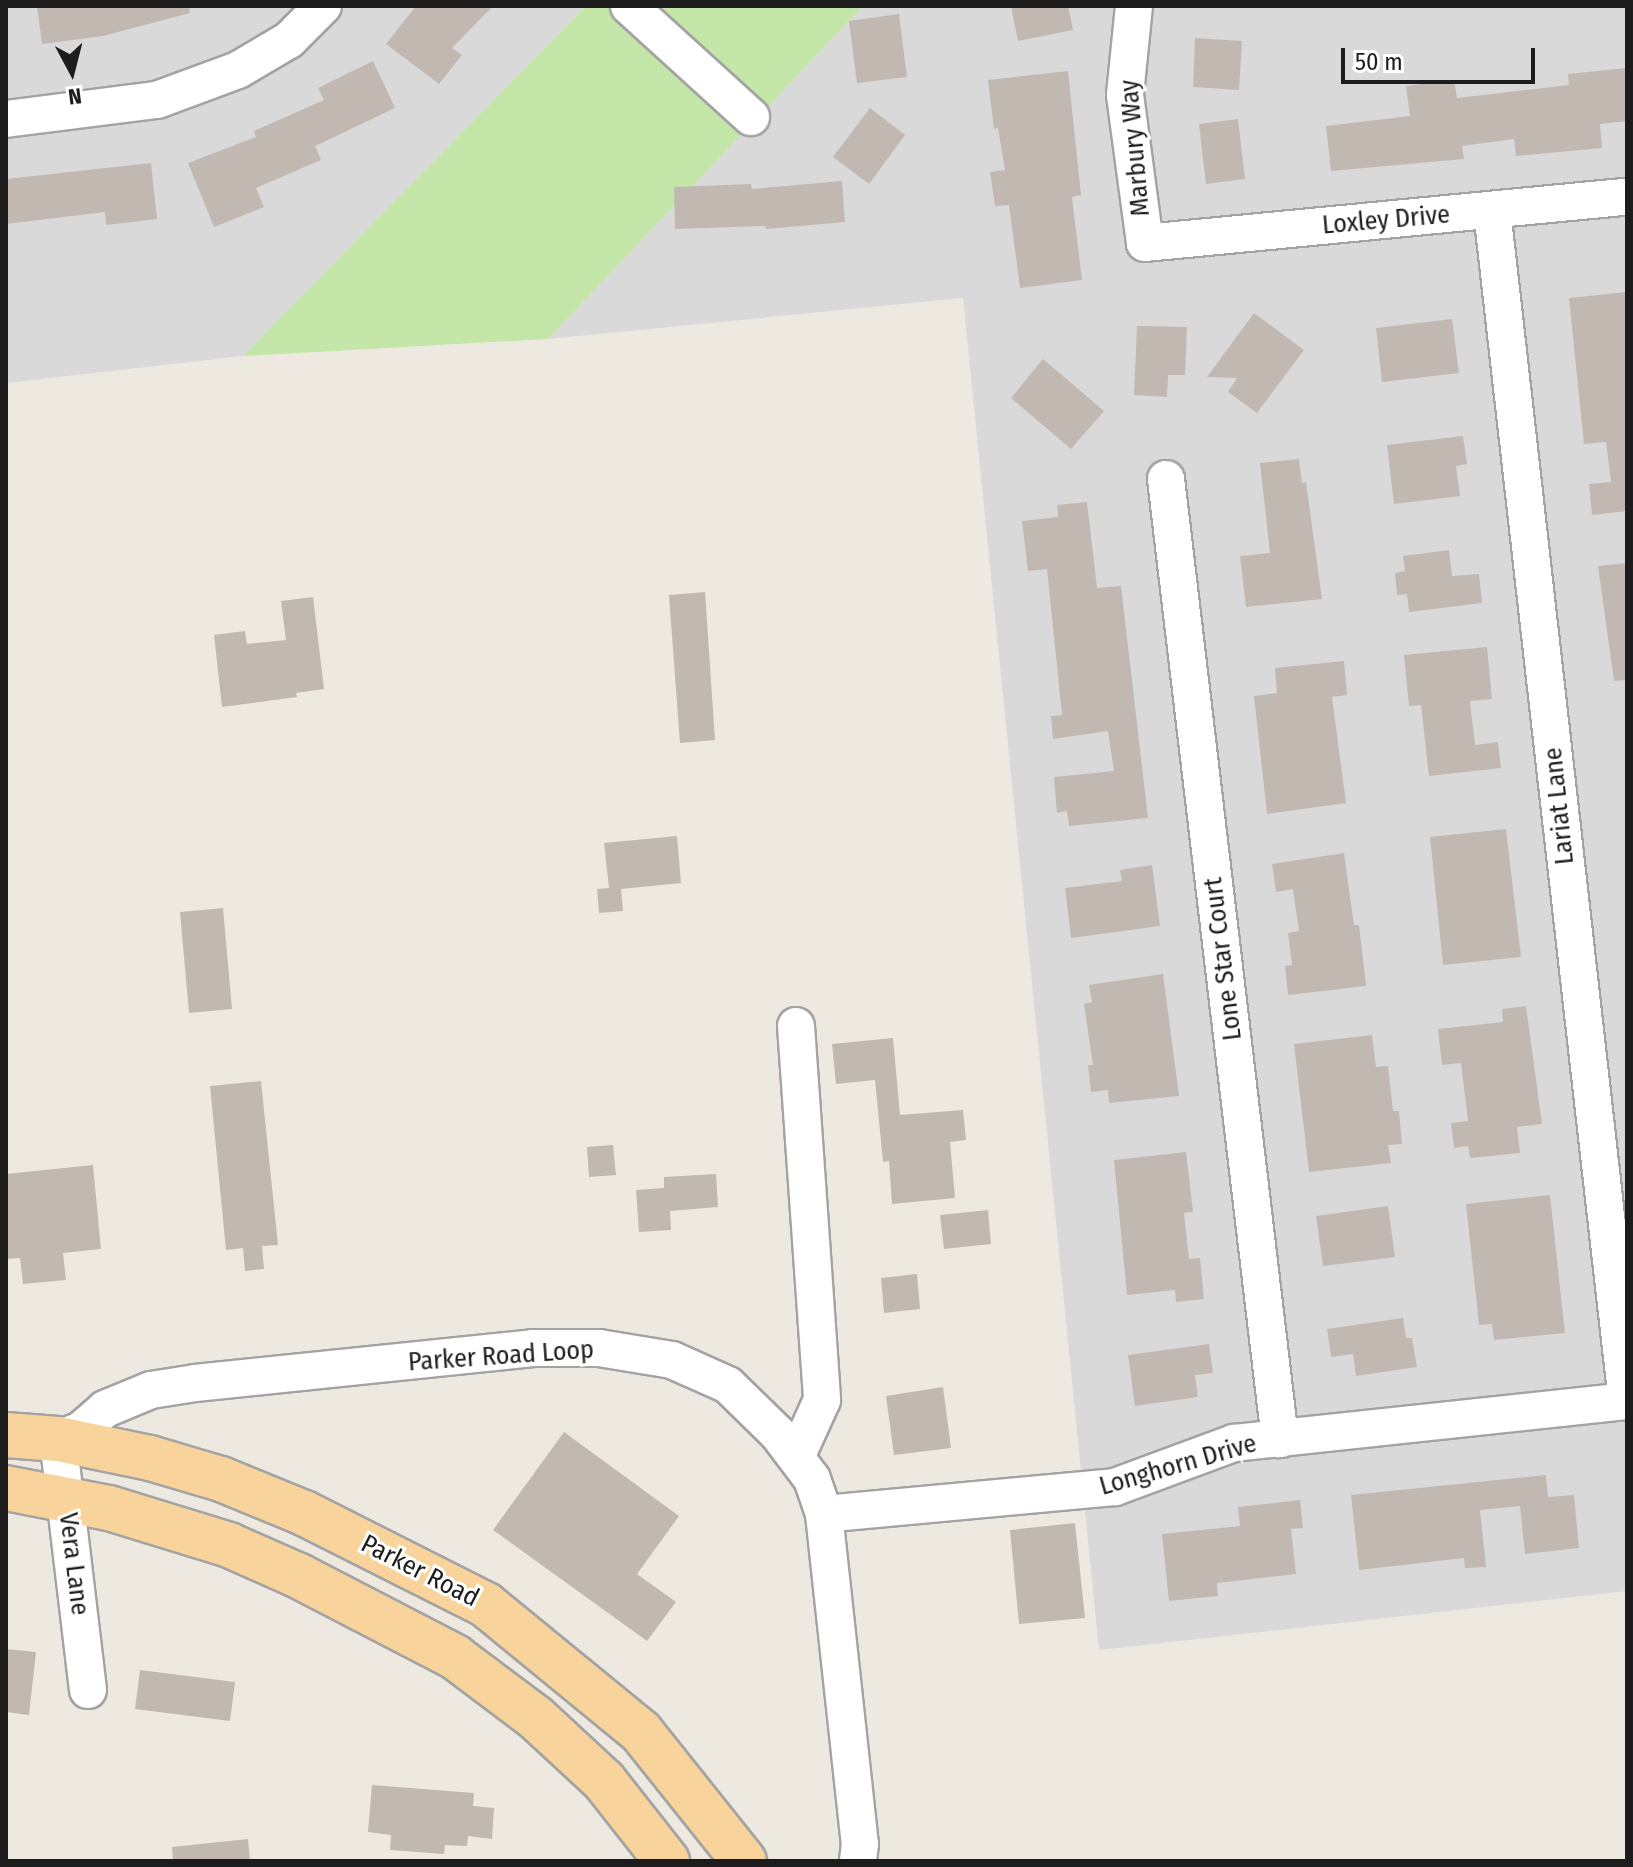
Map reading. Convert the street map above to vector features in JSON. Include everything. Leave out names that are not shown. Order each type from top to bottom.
[{"type":"main road","name":"Parker Road","points":[[6,1435],[58,1439],[150,1458],[221,1479],[304,1513],[486,1605],[641,1732],[744,1861]]},
{"type":"main road","points":[[6,1488],[109,1508],[229,1545],[299,1576],[455,1657],[535,1717],[604,1781],[667,1861]]},
{"type":"street","points":[[6,119],[157,100],[238,70],[289,40],[323,6]]},
{"type":"street","points":[[629,6],[751,117]]},
{"type":"street","name":"Marbury Way","points":[[1134,6],[1125,95],[1145,243]]},
{"type":"street","name":"Loxley Drive","points":[[1145,243],[1627,197]]},
{"type":"street","name":"Lariat Lane","points":[[1492,210],[1627,1401]]},
{"type":"street","name":"Lone Star Court","points":[[1166,479],[1280,1439]]},
{"type":"street","points":[[796,1026],[822,1400],[797,1455]]},
{"type":"street","name":"Parker Road Loop","points":[[58,1439],[81,1430],[105,1409],[151,1390],[533,1348],[599,1348],[672,1360],[706,1372],[728,1385],[797,1455],[812,1479],[824,1514],[860,1844],[858,1861]]},
{"type":"street","name":"Longhorn Drive","points":[[824,1514],[1115,1487],[1234,1443],[1627,1401]]},
{"type":"street","name":"Vera Lane","points":[[58,1439],[88,1690]]},
{"type":"shaded area","points":[[6,6],[586,6],[243,356],[6,383]]},
{"type":"shaded area","points":[[863,6],[1627,6],[1627,1591],[1099,1650],[963,298],[548,339]]},
{"type":"green space","points":[[586,6],[863,6],[548,339],[243,356]]},
{"type":"building","points":[[37,6],[189,6],[190,13],[103,36],[42,44]]},
{"type":"building","points":[[416,6],[493,6],[452,48],[462,55],[439,84],[386,44]]},
{"type":"building","points":[[1011,6],[1068,6],[1073,30],[1018,41]]},
{"type":"building","points":[[899,14],[907,77],[857,83],[849,21]]},
{"type":"building","points":[[1195,38],[1242,41],[1239,90],[1193,87]]},
{"type":"building","points":[[373,61],[395,108],[315,146],[321,160],[256,188],[264,207],[214,227],[188,163],[256,137],[254,131],[324,100],[318,88]]},
{"type":"building","points":[[1627,68],[1627,121],[1600,124],[1602,148],[1516,156],[1514,139],[1462,146],[1464,159],[1331,171],[1326,126],[1410,116],[1406,86],[1454,80],[1457,98],[1569,85],[1568,74]]},
{"type":"building","points":[[1068,71],[1081,195],[1072,197],[1082,280],[1020,288],[1009,205],[995,206],[990,172],[1005,170],[998,128],[994,129],[988,80]]},
{"type":"building","points":[[870,108],[905,135],[869,184],[833,157]]},
{"type":"building","points":[[1238,119],[1245,179],[1206,184],[1199,124]]},
{"type":"building","points":[[151,163],[157,219],[106,225],[105,212],[6,224],[6,179]]},
{"type":"building","points":[[842,181],[845,222],[766,229],[766,226],[675,229],[674,187],[751,184],[752,189]]},
{"type":"building","points":[[1627,292],[1627,511],[1592,515],[1589,484],[1611,482],[1606,442],[1584,444],[1569,298]]},
{"type":"building","points":[[1254,313],[1304,350],[1257,413],[1228,392],[1237,378],[1207,377]]},
{"type":"building","points":[[1452,319],[1459,373],[1382,382],[1376,328]]},
{"type":"building","points":[[1137,326],[1187,327],[1185,375],[1168,375],[1167,397],[1134,395]]},
{"type":"building","points":[[1043,359],[1104,411],[1071,449],[1011,398]]},
{"type":"building","points":[[1463,436],[1467,464],[1456,466],[1460,496],[1394,504],[1387,445]]},
{"type":"building","points":[[1299,459],[1302,483],[1306,482],[1322,599],[1246,607],[1240,556],[1270,553],[1260,463]]},
{"type":"building","points":[[1087,502],[1097,588],[1121,586],[1148,818],[1069,826],[1067,811],[1057,813],[1054,777],[1114,771],[1108,731],[1053,739],[1051,716],[1062,715],[1047,569],[1028,571],[1022,521],[1058,517],[1057,505]]},
{"type":"building","points":[[1449,550],[1452,576],[1479,574],[1482,603],[1409,612],[1407,594],[1397,595],[1395,573],[1405,571],[1403,556]]},
{"type":"building","points":[[1627,563],[1627,680],[1614,681],[1598,566]]},
{"type":"building","points":[[705,592],[715,740],[680,743],[669,595]]},
{"type":"building","points":[[313,597],[324,689],[296,693],[297,697],[222,707],[214,635],[245,631],[247,644],[286,640],[281,601]]},
{"type":"building","points":[[1487,647],[1492,699],[1470,701],[1475,745],[1498,742],[1501,768],[1429,776],[1421,705],[1409,706],[1404,655]]},
{"type":"building","points":[[1344,661],[1347,695],[1332,697],[1346,803],[1267,814],[1254,696],[1277,693],[1275,668]]},
{"type":"building","points":[[1506,829],[1521,957],[1443,965],[1430,837]]},
{"type":"building","points":[[677,836],[681,883],[621,889],[623,911],[599,913],[597,889],[609,888],[604,843]]},
{"type":"building","points":[[1344,853],[1354,925],[1359,925],[1366,986],[1288,995],[1285,966],[1292,965],[1288,933],[1299,931],[1293,889],[1276,892],[1272,864]]},
{"type":"building","points":[[1152,865],[1160,926],[1071,938],[1065,888],[1122,881],[1120,870]]},
{"type":"building","points":[[223,908],[232,1009],[189,1013],[180,912]]},
{"type":"building","points":[[1163,974],[1179,1096],[1109,1103],[1108,1090],[1091,1092],[1088,1065],[1093,1065],[1084,1004],[1092,1002],[1089,985]]},
{"type":"building","points":[[1526,1006],[1542,1124],[1517,1127],[1520,1153],[1470,1158],[1468,1146],[1454,1148],[1451,1123],[1468,1121],[1461,1063],[1442,1065],[1438,1029],[1503,1022],[1502,1009]]},
{"type":"building","points":[[1372,1035],[1376,1067],[1388,1066],[1393,1111],[1399,1111],[1402,1144],[1388,1145],[1391,1163],[1309,1172],[1294,1044]]},
{"type":"building","points":[[893,1038],[900,1115],[963,1110],[966,1140],[950,1142],[955,1198],[892,1204],[889,1161],[883,1162],[875,1080],[836,1084],[832,1044]]},
{"type":"building","points":[[261,1081],[278,1245],[262,1246],[264,1269],[245,1271],[243,1248],[226,1250],[210,1086]]},
{"type":"building","points":[[613,1145],[616,1175],[589,1177],[587,1147]]},
{"type":"building","points":[[1186,1152],[1193,1212],[1184,1213],[1189,1259],[1200,1258],[1204,1299],[1176,1302],[1175,1290],[1127,1295],[1114,1160]]},
{"type":"building","points":[[93,1165],[101,1249],[63,1253],[66,1280],[23,1284],[20,1258],[6,1259],[6,1174]]},
{"type":"building","points":[[716,1174],[718,1207],[670,1211],[671,1230],[639,1232],[636,1190],[664,1188],[664,1177]]},
{"type":"building","points":[[1550,1195],[1565,1333],[1494,1340],[1492,1324],[1479,1325],[1466,1204]]},
{"type":"building","points":[[1388,1206],[1395,1257],[1323,1266],[1316,1216]]},
{"type":"building","points":[[988,1210],[991,1244],[944,1249],[940,1215]]},
{"type":"building","points":[[917,1274],[920,1309],[884,1313],[881,1278]]},
{"type":"building","points":[[1403,1318],[1406,1338],[1412,1338],[1417,1367],[1356,1376],[1353,1354],[1331,1357],[1327,1329]]},
{"type":"building","points":[[1209,1344],[1213,1373],[1195,1375],[1198,1397],[1135,1406],[1128,1355]]},
{"type":"building","points":[[943,1387],[951,1448],[894,1455],[886,1396]]},
{"type":"building","points":[[564,1432],[679,1516],[637,1574],[676,1602],[647,1641],[493,1530]]},
{"type":"building","points":[[1546,1475],[1548,1497],[1574,1495],[1579,1548],[1525,1554],[1520,1506],[1480,1510],[1486,1567],[1465,1568],[1464,1558],[1359,1570],[1351,1495]]},
{"type":"building","points":[[1300,1500],[1303,1528],[1291,1529],[1296,1574],[1217,1583],[1218,1596],[1169,1601],[1162,1534],[1240,1526],[1238,1507]]},
{"type":"building","points":[[1075,1523],[1085,1618],[1019,1624],[1010,1530]]},
{"type":"building","points":[[6,1649],[36,1652],[29,1715],[6,1712]]},
{"type":"building","points":[[140,1670],[235,1682],[230,1721],[135,1709]]},
{"type":"building","points":[[372,1785],[474,1793],[473,1806],[494,1808],[492,1839],[468,1836],[467,1846],[445,1845],[444,1854],[390,1850],[391,1835],[368,1832]]},
{"type":"building","points":[[248,1839],[250,1861],[173,1861],[172,1847]]}]
